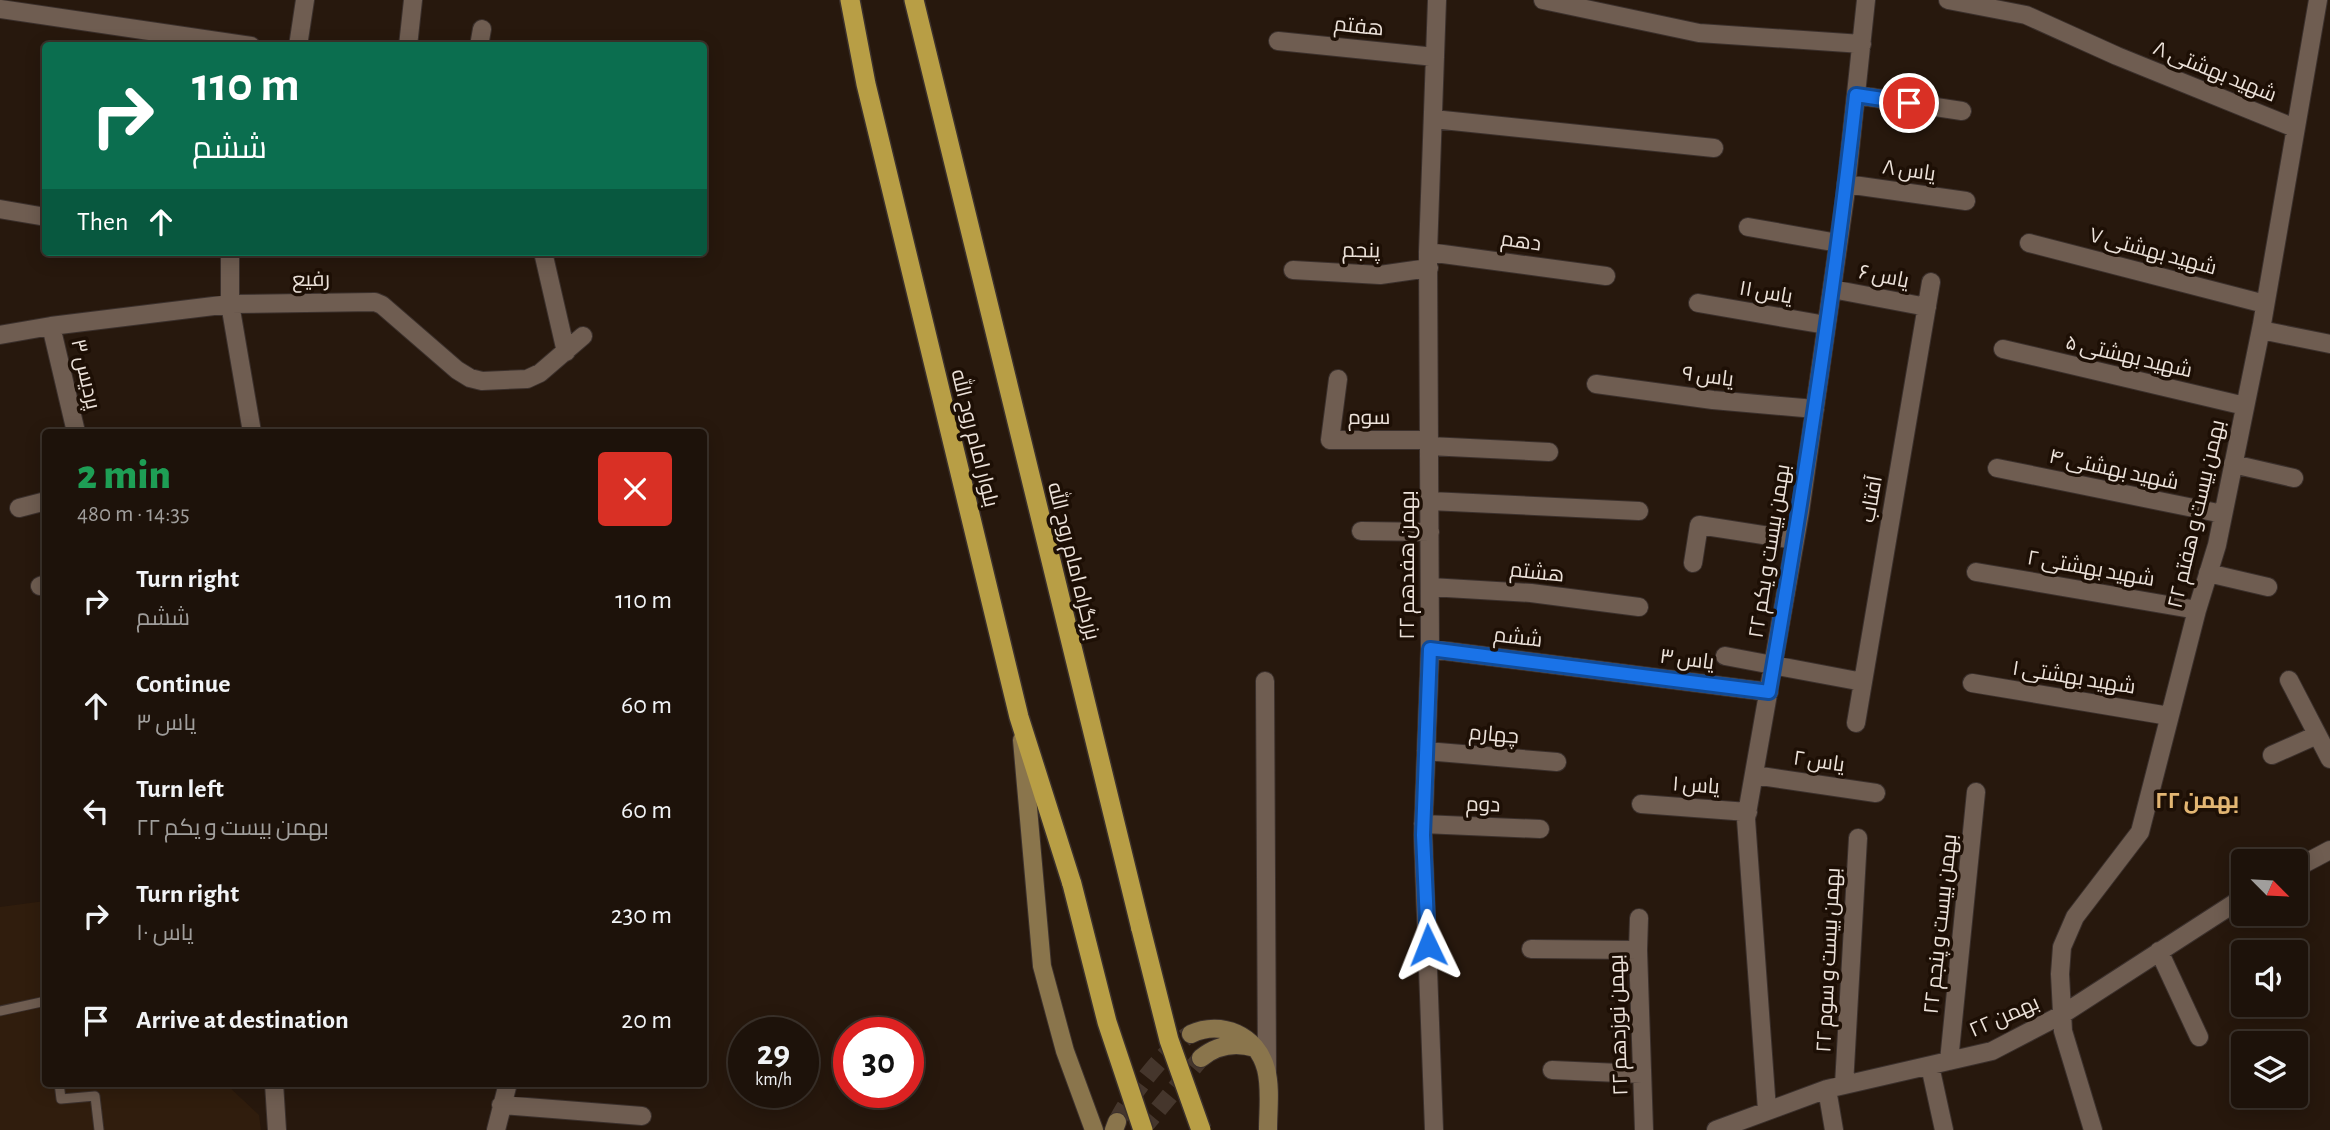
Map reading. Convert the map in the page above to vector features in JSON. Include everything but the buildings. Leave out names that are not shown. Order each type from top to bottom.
[{"type":"highway","name":"بلوار امام روح الله","points":[[850,0],[869,98],[1019,717],[1072,884],[1107,1022],[1143,1130]]},
{"type":"highway","name":"بزرگراه امام روح الله","points":[[914,0],[1141,929],[1170,1040],[1201,1130]]},
{"type":"main road","points":[[1019,717],[1042,966],[1065,1051],[1094,1130]]},
{"type":"main road","points":[[1191,1034],[1203,1029],[1226,1029],[1242,1036],[1255,1048],[1264,1063],[1268,1079],[1268,1130]]},
{"type":"main road","points":[[1201,1058],[1216,1048],[1229,1045],[1255,1048]]},
{"type":"street","points":[[299,42],[304,0]]},
{"type":"street","points":[[408,42],[413,0]]},
{"type":"street","name":"۲۲ بهمن هفدهم","points":[[1434,1130],[1423,824],[1430,649],[1429,260],[1437,0]]},
{"type":"street","points":[[1543,0],[1699,33],[1862,44]]},
{"type":"street","name":"۲۲ بهمن بیست و یکم","points":[[1767,1110],[1746,819],[1815,409],[1846,184],[1866,0]]},
{"type":"street","name":"شهید بهشتی ۸","points":[[1948,0],[2026,15],[2117,56],[2295,128]]},
{"type":"street","name":"۲۲ بهمن بیست و هفتم","points":[[2093,1130],[2063,1031],[2060,974],[2062,947],[2076,917],[2140,832],[2223,514],[2261,330],[2318,2]]},
{"type":"street","points":[[0,9],[216,42]]},
{"type":"street","name":"هفتم","points":[[1278,41],[1435,57]]},
{"type":"street","points":[[1856,95],[1962,111]]},
{"type":"street","points":[[1433,119],[1714,148]]},
{"type":"street","name":"یاس ۸","points":[[1846,184],[1966,201]]},
{"type":"street","points":[[0,209],[42,216]]},
{"type":"street","points":[[1748,227],[1838,243]]},
{"type":"street","name":"شهید بهشتی ۷","points":[[2029,243],[2265,304]]},
{"type":"street","points":[[230,256],[230,304],[251,429]]},
{"type":"street","points":[[544,256],[566,352]]},
{"type":"street","name":"پنجم","points":[[1293,270],[1380,275],[1429,260]]},
{"type":"street","name":"دهم","points":[[1429,260],[1606,276]]},
{"type":"street","name":"آفتاب","points":[[1856,723],[1931,282]]},
{"type":"street","name":"یاس ۶","points":[[1832,289],[1927,307]]},
{"type":"street","name":"رفیع","points":[[0,335],[51,326],[230,304],[374,302],[382,305],[457,370],[482,381],[527,379],[540,373],[583,336]]},
{"type":"street","name":"یاس ۱۱","points":[[1699,303],[1826,326]]},
{"type":"street","name":"پردیس ۳","points":[[51,326],[75,429]]},
{"type":"street","points":[[2261,330],[2330,344]]},
{"type":"street","name":"شهید بهشتی ۵","points":[[2003,349],[2245,406]]},
{"type":"street","name":"سوم","points":[[1338,379],[1329,440],[1429,443]]},
{"type":"street","name":"یاس ۹","points":[[1596,384],[1713,400],[1815,409]]},
{"type":"street","points":[[1429,443],[1549,452]]},
{"type":"street","points":[[2233,464],[2294,478]]},
{"type":"street","name":"شهید بهشتی ۴","points":[[1997,468],[2223,514]]},
{"type":"street","points":[[1430,500],[1639,511]]},
{"type":"street","points":[[19,508],[42,502]]},
{"type":"street","points":[[1693,564],[1699,525],[1795,540]]},
{"type":"street","points":[[1361,531],[1430,531]]},
{"type":"street","name":"شهید بهشتی ۲","points":[[1976,572],[2197,610]]},
{"type":"street","points":[[2208,573],[2268,586]]},
{"type":"street","name":"هشتم","points":[[1430,587],[1531,593],[1639,607]]},
{"type":"street","name":"ششم","points":[[1430,649],[1599,671]]},
{"type":"street","points":[[1725,656],[1863,682]]},
{"type":"street","name":"یاس ۳","points":[[1599,671],[1769,692]]},
{"type":"street","points":[[2289,680],[2330,759]]},
{"type":"street","points":[[1265,681],[1268,1079]]},
{"type":"street","name":"شهید بهشتی ۱","points":[[1972,683],[2169,716]]},
{"type":"street","points":[[2272,755],[2317,735]]},
{"type":"street","name":"چهارم","points":[[1426,751],[1557,762]]},
{"type":"street","name":"یاس ۲","points":[[1754,775],[1876,793]]},
{"type":"street","name":"۲۲ بهمن بیست و پنجم","points":[[1949,1061],[1976,792]]},
{"type":"street","name":"یاس ۱","points":[[1641,804],[1748,812]]},
{"type":"street","name":"دوم","points":[[1423,824],[1540,829]]},
{"type":"street","name":"۲۲ بهمن بیست و سوم","points":[[1834,1130],[1858,838]]},
{"type":"street","points":[[2308,862],[2330,850]]},
{"type":"street","name":"۲۲ بهمن","points":[[1716,1130],[1747,1124],[1767,1110],[1836,1087],[1992,1051],[2063,1014],[2231,905]]},
{"type":"street","name":"۲۲ بهمن نوزدهم","points":[[1639,918],[1644,1130]]},
{"type":"street","points":[[1531,949],[1638,950]]},
{"type":"street","points":[[2159,951],[2199,1037]]},
{"type":"street","points":[[1930,1066],[1944,1130]]},
{"type":"street","points":[[1552,1070],[1642,1074]]},
{"type":"street","points":[[274,1087],[277,1130]]},
{"type":"street","points":[[496,1130],[507,1087]]},
{"type":"street","points":[[501,1105],[642,1115]]},
{"type":"lane","points":[[0,1011],[42,1002]]},
{"type":"lane","points":[[60,1087],[61,1099],[94,1096],[99,1130]]},
{"type":"shaded area","points":[[42,901],[42,1087],[229,1087],[259,1115],[261,1130],[0,1130],[0,907]]},
{"type":"tunnel","points":[[1117,1122],[1149,1073],[1191,1034]]},
{"type":"tunnel","points":[[1141,1130],[1201,1058]]},
{"type":"district","name":"۲۲ بهمن","points":[[2197,800]]},
{"type":"route","points":[[1428,945],[1423,835],[1430,649],[1769,692],[1800,512],[1845,197],[1856,95],[1909,103]]}]
